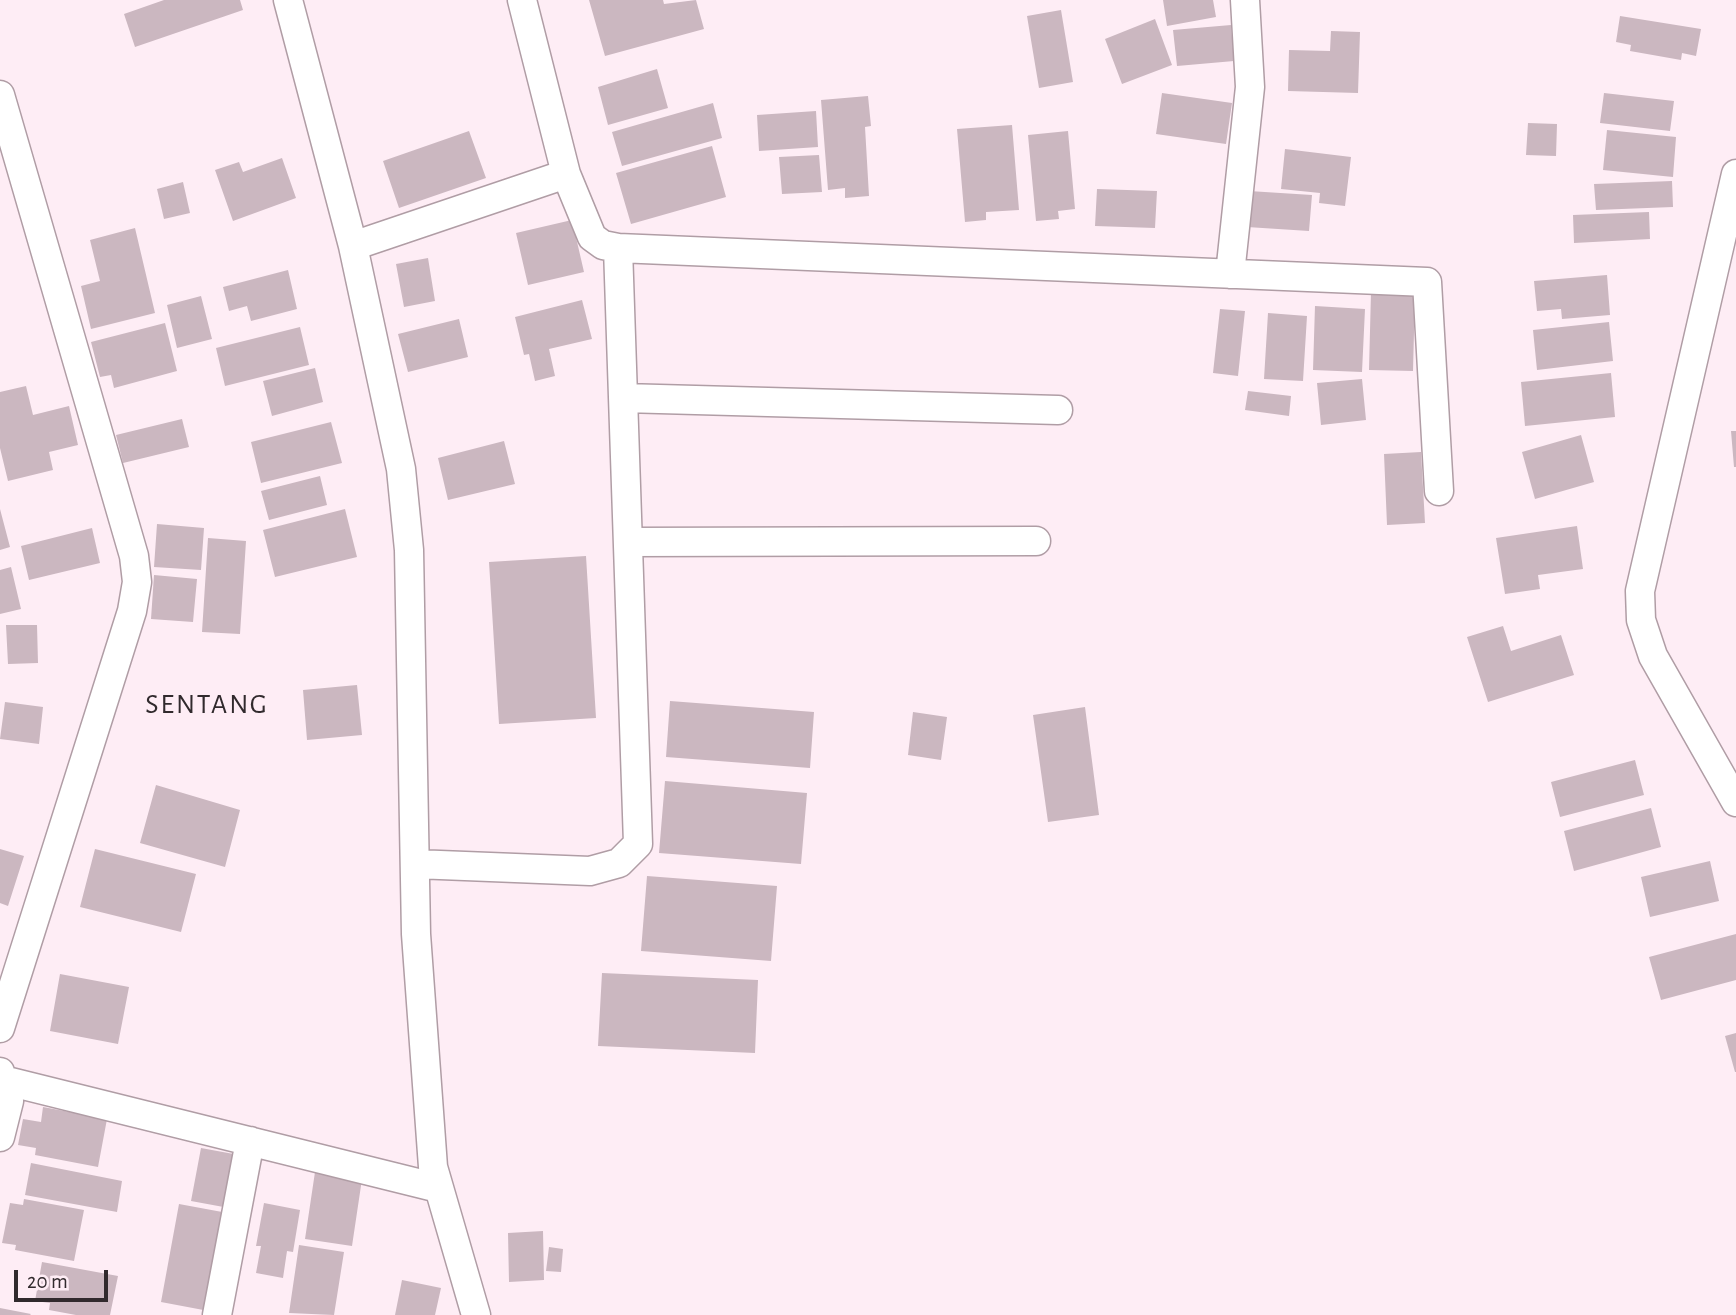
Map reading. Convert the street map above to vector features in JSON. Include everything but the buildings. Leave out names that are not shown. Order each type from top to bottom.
[{"type":"street","points":[[288,0],[353,246],[401,469],[406,505],[416,934],[433,1167],[476,1315]]},
{"type":"street","points":[[522,0],[566,174],[592,237],[603,245],[618,248],[1427,282],[1439,491]]},
{"type":"street","points":[[1230,274],[1250,87],[1245,0]]},
{"type":"street","points":[[0,95],[134,556],[137,582],[129,621],[0,1028]]},
{"type":"street","points":[[353,246],[566,174]]},
{"type":"street","points":[[1736,174],[1640,591],[1641,620],[1653,656],[1736,802]]},
{"type":"street","points":[[415,864],[590,871],[619,863],[638,844],[618,248]]},
{"type":"street","points":[[623,398],[1058,410]]},
{"type":"street","points":[[628,542],[1035,541]]},
{"type":"street","points":[[1,1076],[438,1188]]},
{"type":"street","points":[[0,1137],[9,1101],[1,1076]]},
{"type":"street","points":[[217,1315],[250,1141]]},
{"type":"district","name":"SENTANG","points":[[207,705]]}]
